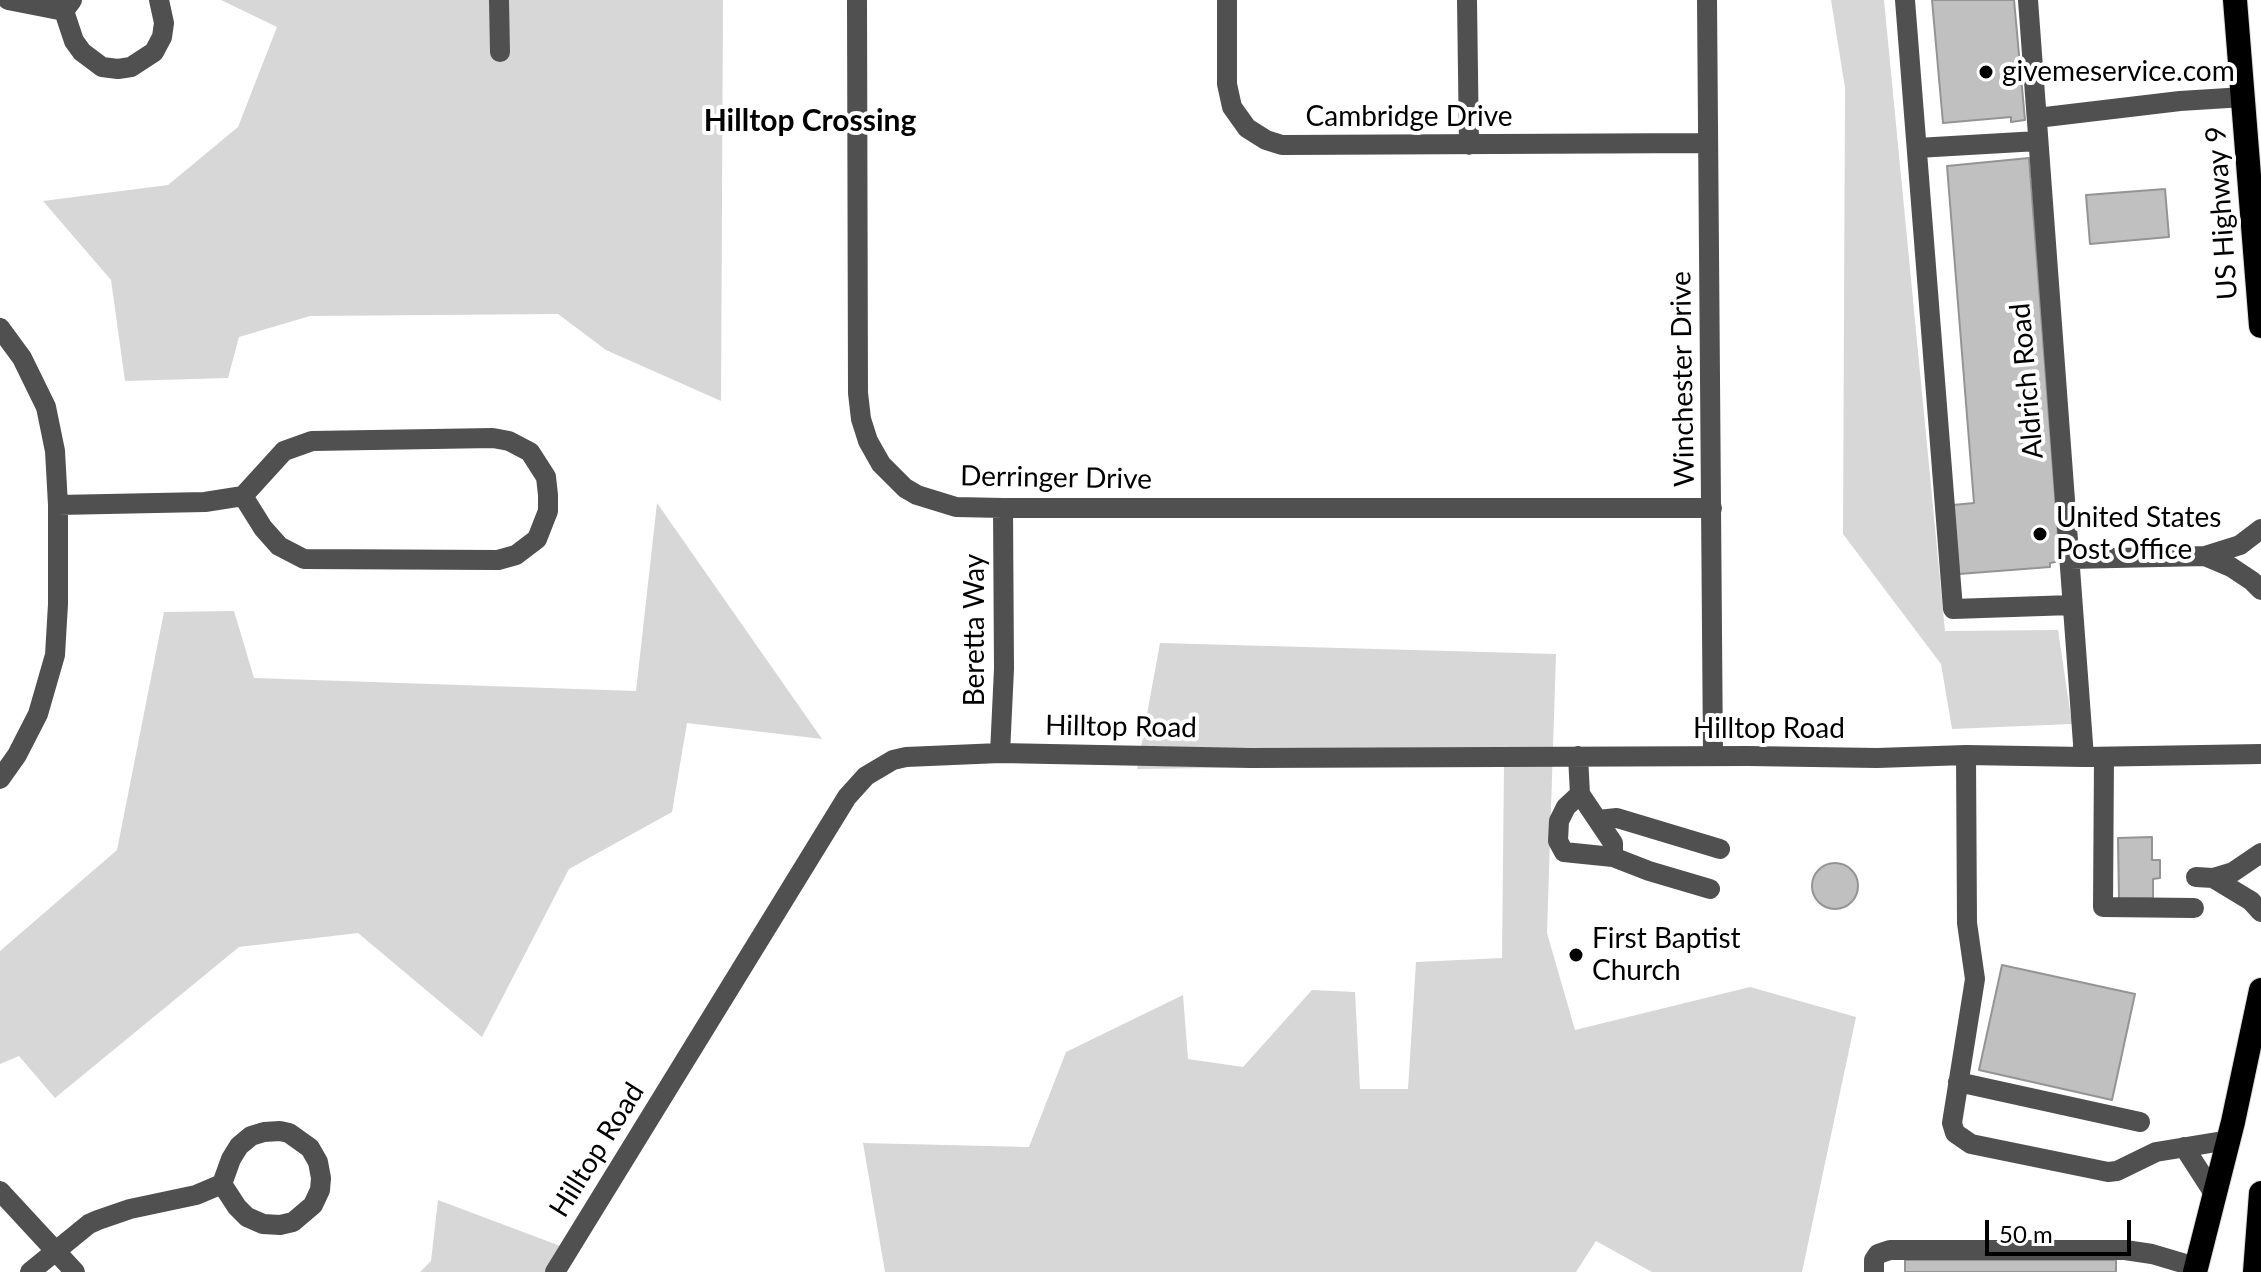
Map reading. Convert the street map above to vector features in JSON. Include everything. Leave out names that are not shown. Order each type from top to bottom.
[{"type":"highway","name":"US Highway 9","points":[[2235,0],[2261,326]]},
{"type":"highway","points":[[2195,1270],[2229,1140],[2261,990]]},
{"type":"highway","points":[[2255,1272],[2261,1193]]},
{"type":"street","points":[[8,0],[68,5],[74,41],[82,52],[102,67],[118,69],[131,67],[154,52],[162,37],[164,23],[159,0]]},
{"type":"street","points":[[499,0],[500,52]]},
{"type":"street","name":"Derringer Drive","points":[[857,0],[858,393],[868,441],[881,464],[905,488],[933,502],[956,507],[1712,508]]},
{"type":"street","name":"Cambridge Drive","points":[[1227,0],[1229,95],[1236,116],[1247,128],[1266,140],[1282,145],[1708,143]]},
{"type":"street","points":[[1467,0],[1469,145]]},
{"type":"street","name":"Winchester Drive","points":[[1707,0],[1713,756]]},
{"type":"street","points":[[1905,0],[1953,609],[2072,605]]},
{"type":"street","name":"Aldrich Road","points":[[2028,0],[2072,605],[2094,757],[2103,907],[2194,908]]},
{"type":"street","points":[[2037,118],[2180,101],[2244,97]]},
{"type":"street","points":[[1917,148],[2038,141]]},
{"type":"street","points":[[0,328],[22,358],[46,407],[55,451],[58,505],[55,655],[38,714],[17,755],[0,779]]},
{"type":"street","points":[[58,505],[205,502],[243,496],[284,451],[312,441],[493,438],[524,447],[539,462],[546,477],[548,511],[537,539],[527,549],[498,560],[322,561],[304,559],[279,546],[263,528],[243,496]]},
{"type":"street","name":"Beretta Way","points":[[1000,753],[1004,669],[1003,508]]},
{"type":"street","points":[[2070,559],[2205,556],[2240,545],[2261,529]]},
{"type":"street","points":[[2205,556],[2231,567],[2261,590]]},
{"type":"street","name":"Hilltop Road","points":[[555,1272],[847,797],[866,776],[893,760],[1000,753],[1251,758],[1877,758],[2261,754]]},
{"type":"street","points":[[1966,755],[1967,923],[1975,979],[1952,1123],[1955,1133],[1971,1144],[2108,1172],[2117,1171],[2156,1152],[2229,1140]]},
{"type":"street","points":[[1578,756],[1580,794],[1613,843],[1613,857]]},
{"type":"street","points":[[1580,794],[1566,807],[1559,821],[1558,841],[1564,852],[1613,857],[1710,889]]},
{"type":"street","points":[[1598,820],[1617,818],[1720,849]]},
{"type":"street","points":[[2261,853],[2233,872],[2204,877],[2251,901],[2261,912]]},
{"type":"street","points":[[1958,1082],[2140,1122]]},
{"type":"street","points":[[30,1272],[98,1220],[130,1209],[196,1195],[222,1184],[231,1159],[239,1146],[251,1136],[280,1131],[304,1141],[318,1162],[321,1178],[313,1205],[293,1222],[280,1225],[263,1224],[247,1217],[222,1184]]},
{"type":"street","points":[[2184,1147],[2215,1195]]},
{"type":"street","points":[[0,1191],[75,1272]]},
{"type":"street","points":[[1874,1272],[1874,1260],[1878,1254],[1890,1250],[2125,1250],[2152,1254],[2195,1270]]},
{"type":"shaded area","points":[[221,0],[723,0],[721,401],[606,350],[558,314],[310,316],[239,337],[228,378],[125,381],[111,280],[43,201],[168,185],[238,127],[277,27]]},
{"type":"shaded area","points":[[1831,0],[1884,0],[1945,631],[2058,630],[2072,724],[1952,729],[1941,664],[1843,534],[1845,88]]},
{"type":"shaded area","points":[[657,503],[822,739],[687,723],[672,812],[569,869],[482,1037],[358,933],[239,947],[55,1098],[19,1056],[0,1064],[0,951],[117,850],[164,612],[234,611],[254,678],[636,691]]},
{"type":"shaded area","points":[[1160,643],[1556,654],[1547,933],[1575,1030],[1750,987],[1856,1017],[1802,1272],[1652,1272],[1596,1241],[1576,1272],[885,1272],[863,1143],[1029,1147],[1066,1052],[1183,995],[1188,1059],[1243,1067],[1312,990],[1355,992],[1360,1089],[1408,1089],[1416,962],[1502,958],[1504,764],[1137,769]]},
{"type":"shaded area","points":[[438,1200],[571,1250],[557,1272],[420,1272],[431,1261]]},
{"type":"building","points":[[1932,0],[2014,0],[2025,120],[2011,122],[2011,117],[1943,123]]},
{"type":"building","points":[[2029,158],[2060,561],[2050,563],[2050,567],[1959,574],[1953,505],[1974,503],[1947,166]]},
{"type":"building","points":[[2165,189],[2169,237],[2090,244],[2086,195]]},
{"type":"building","points":[[2152,837],[2152,860],[2160,860],[2160,878],[2153,879],[2153,898],[2119,899],[2118,838]]},
{"type":"building","points":[[1835,863],[1852,869],[1858,886],[1852,903],[1835,909],[1818,903],[1812,886],[1818,869]]},
{"type":"building","points":[[2002,965],[2135,994],[2112,1100],[1979,1070]]},
{"type":"building","points":[[1905,1260],[2116,1260],[2116,1272],[1905,1272]]},
{"type":"place","name":"givemeservice.com","points":[[1986,72]]},
{"type":"place","name":"United States Post Office","points":[[2040,534]]},
{"type":"place","name":"First Baptist Church","points":[[1576,955]]},
{"type":"district","name":"Hilltop Crossing","points":[[810,121]]}]
